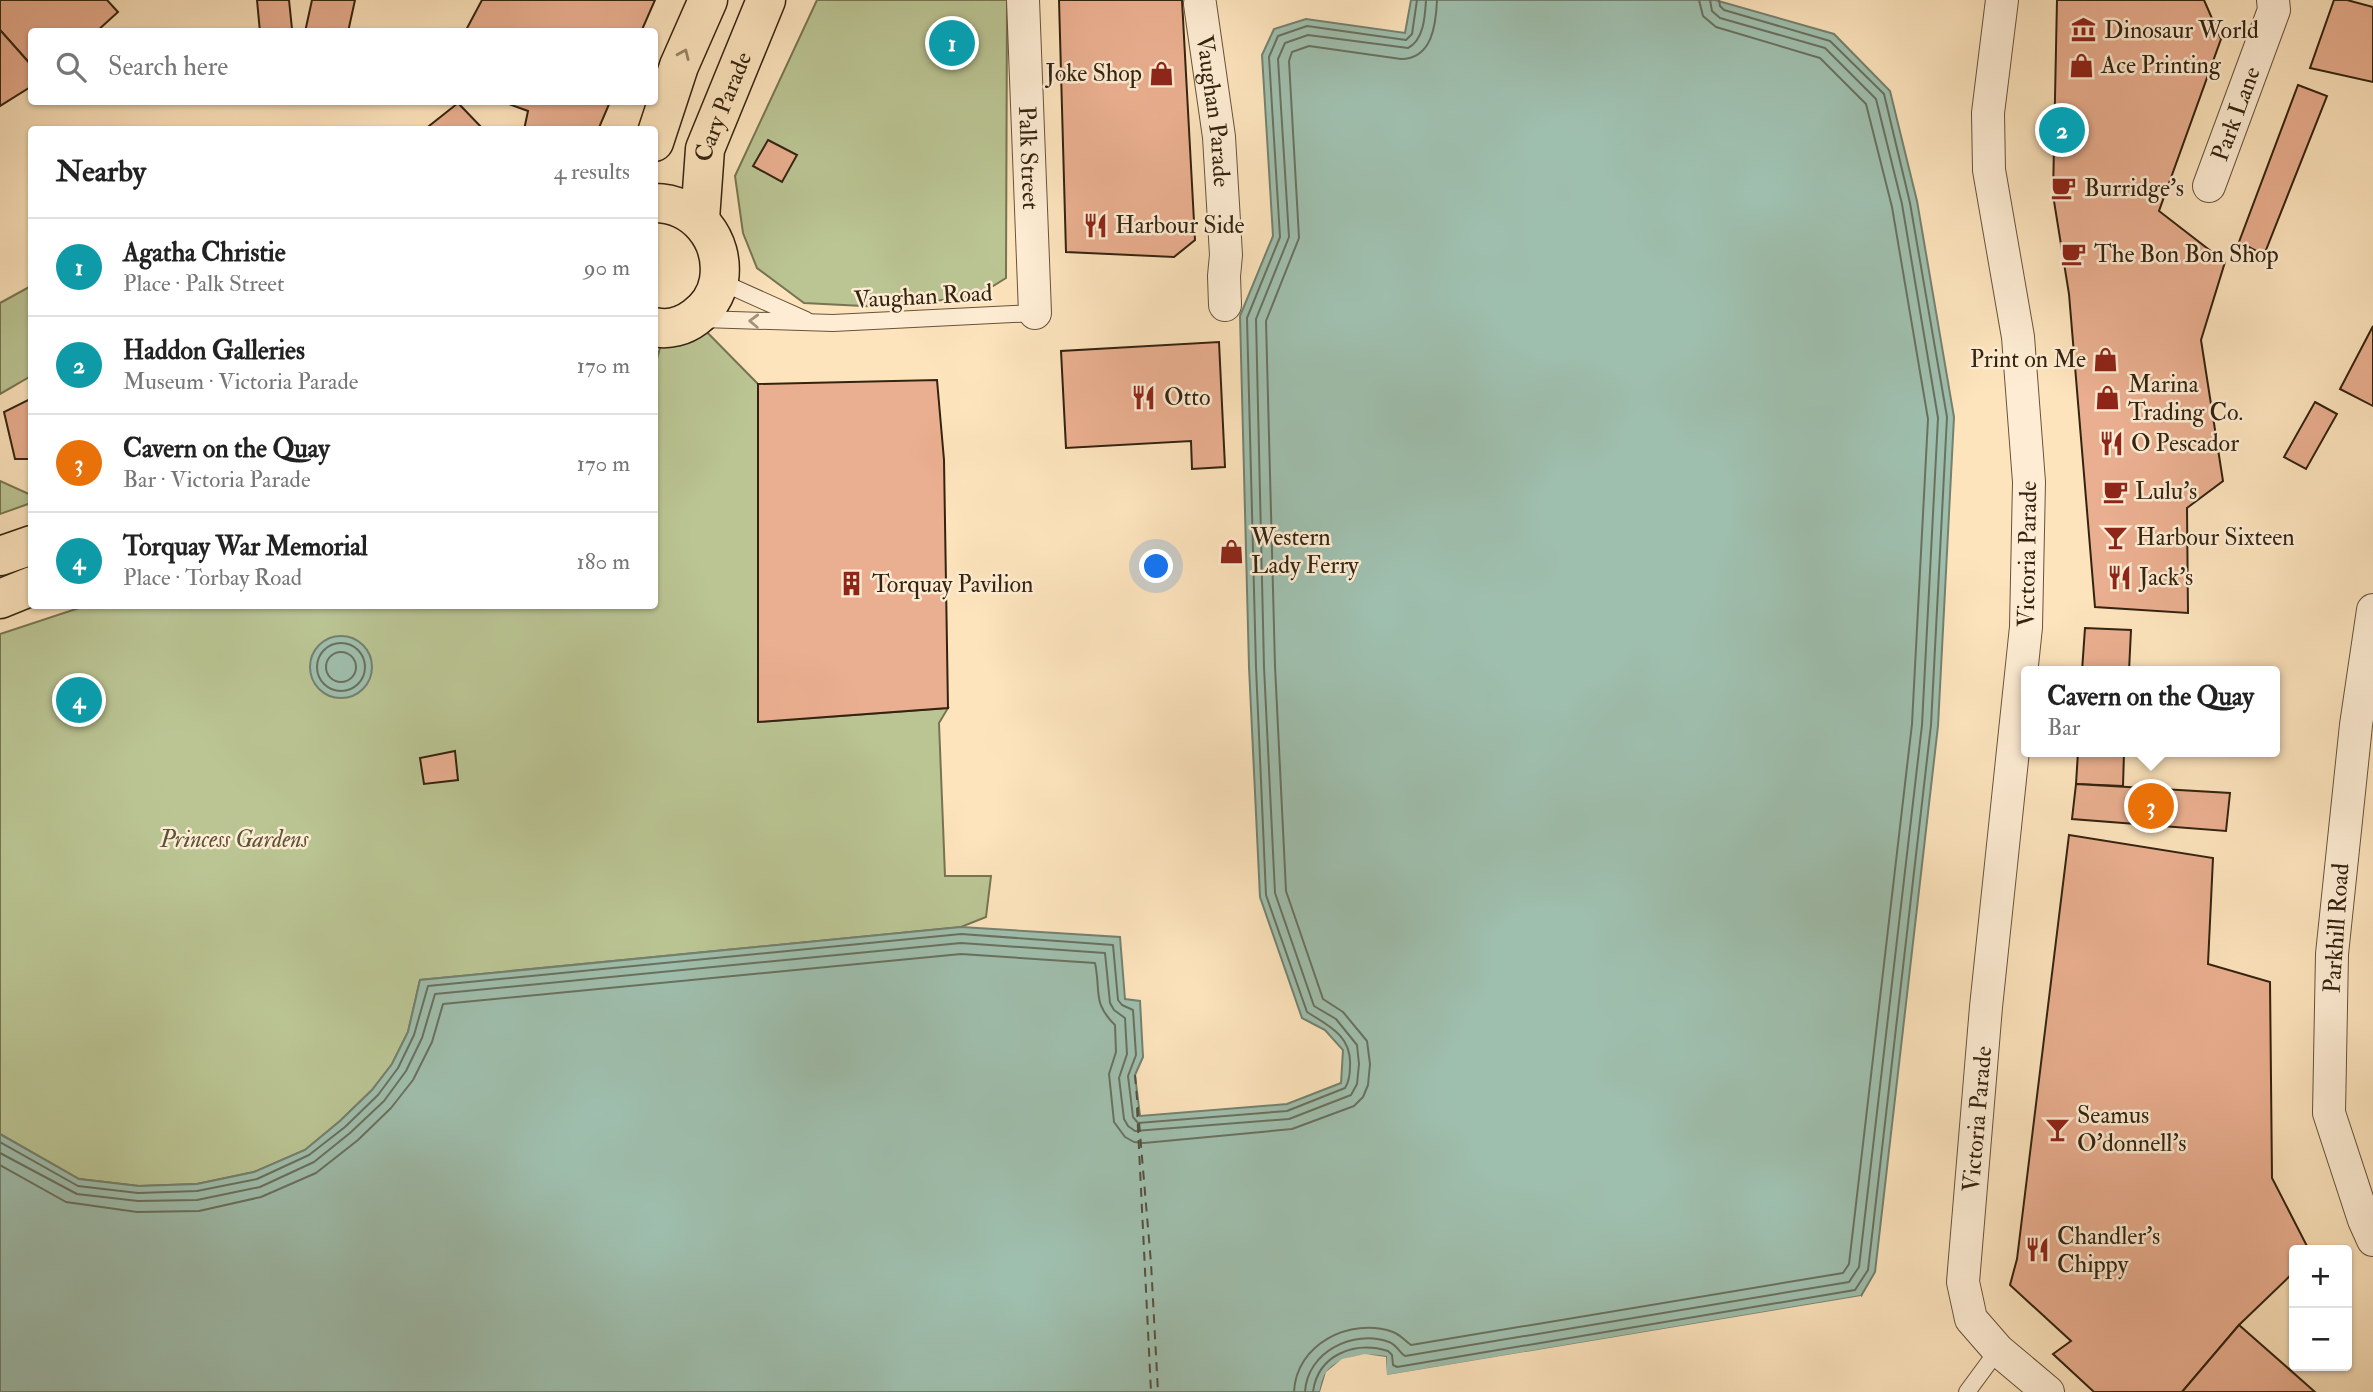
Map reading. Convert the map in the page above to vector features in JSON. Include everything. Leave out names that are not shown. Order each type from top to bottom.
[{"type":"main road","points":[[658,130],[679,66],[708,0]]},
{"type":"main road","name":"Cary Parade","points":[[700,219],[705,149],[766,0]]},
{"type":"main road","points":[[658,204],[688,210],[700,219],[718,248],[719,281],[712,299],[694,318],[665,330],[658,328]]},
{"type":"main road","points":[[0,556],[28,546]]},
{"type":"main road","points":[[0,598],[28,588]]},
{"type":"street","name":"Palk Street","points":[[1023,0],[1035,313]]},
{"type":"street","name":"Victoria Parade","points":[[2002,0],[1988,113],[1989,170],[2018,337],[2029,482],[2026,628],[2022,666]]},
{"type":"street","name":"Park Lane","points":[[2209,186],[2274,10],[2273,0]]},
{"type":"street","name":"Vaughan Parade","points":[[1196,2],[1219,137],[1226,255],[1225,305]]},
{"type":"street","name":"Parkhill Road","points":[[2373,610],[2356,725],[2332,954],[2329,1113],[2373,1240]]},
{"type":"street","name":"Victoria Parade","points":[[2021,675],[1986,1007],[1964,1282],[1971,1319],[1998,1350],[2048,1392]]},
{"type":"lane","name":"Vaughan Road","points":[[719,281],[814,324]]},
{"type":"lane","name":"Vaughan Road","points":[[694,318],[814,324],[1035,313]]},
{"type":"lane","points":[[1967,1392],[1998,1350]]},
{"type":"green space","points":[[817,0],[1007,0],[1006,278],[977,296],[883,307],[804,303],[757,268],[743,233],[735,176]]},
{"type":"green space","points":[[28,288],[28,378],[0,394],[0,303]]},
{"type":"green space","name":"Princess Gardens","points":[[694,319],[758,384],[758,722],[948,708],[939,723],[945,876],[991,876],[986,917],[961,927],[420,980],[408,1032],[392,1064],[372,1090],[305,1150],[254,1172],[197,1184],[139,1186],[79,1179],[0,1134],[0,634],[76,609],[658,609],[658,355],[665,330]]},
{"type":"green space","points":[[0,481],[28,494],[28,504],[0,514]]},
{"type":"water","points":[[1411,0],[1715,0],[1834,34],[1890,91],[1917,201],[1954,417],[1938,726],[1875,1272],[1861,1296],[1386,1376],[1386,1357],[1355,1357],[1340,1362],[1328,1371],[1320,1392],[0,1392],[0,1134],[79,1179],[139,1186],[197,1184],[254,1172],[305,1150],[372,1090],[392,1064],[408,1032],[420,980],[961,927],[1120,937],[1125,999],[1140,1001],[1143,1057],[1135,1075],[1140,1116],[1287,1104],[1341,1083],[1343,1050],[1325,1030],[1302,1018],[1260,897],[1249,667],[1240,316],[1273,236],[1262,55],[1274,29],[1306,19],[1405,33]]},
{"type":"water","points":[[341,636],[363,645],[372,667],[363,689],[341,698],[319,689],[310,667],[319,645]]},
{"type":"pier","points":[[1861,1296],[1862,1300],[1387,1379],[1383,1376],[1382,1360],[1365,1358],[1344,1363],[1329,1375],[1323,1392],[1320,1392],[1326,1372],[1342,1359],[1365,1354],[1386,1357],[1387,1375]]},
{"type":"building","points":[[0,0],[107,0],[118,12],[100,28],[28,28],[28,62],[0,30]]},
{"type":"building","points":[[257,0],[289,0],[292,28],[260,28]]},
{"type":"building","points":[[312,0],[355,0],[349,28],[306,28]]},
{"type":"building","points":[[482,0],[655,0],[643,28],[467,28]]},
{"type":"building","points":[[1059,0],[1182,0],[1195,240],[1174,257],[1066,252]]},
{"type":"building","points":[[2057,0],[2204,0],[2221,39],[2159,211],[2225,262],[2201,340],[2223,481],[2187,508],[2188,613],[2095,607],[2069,294],[2053,195]]},
{"type":"building","points":[[2334,0],[2347,0],[2373,7],[2373,82],[2310,68]]},
{"type":"building","points":[[0,30],[28,62],[28,88],[0,106]]},
{"type":"building","points":[[2298,85],[2327,96],[2264,255],[2239,242]]},
{"type":"building","points":[[455,105],[460,105],[480,126],[429,126]]},
{"type":"building","points":[[511,105],[609,105],[600,126],[525,126],[528,111]]},
{"type":"building","points":[[768,140],[797,155],[782,182],[753,166]]},
{"type":"building","points":[[2373,326],[2373,406],[2340,389]]},
{"type":"building","points":[[1219,342],[1225,467],[1192,469],[1191,441],[1066,448],[1061,351]]},
{"type":"building","name":"Torquay Pavilion","points":[[937,380],[944,460],[948,708],[758,722],[758,384]]},
{"type":"building","points":[[28,400],[28,459],[15,459],[4,412]]},
{"type":"building","points":[[2315,402],[2337,414],[2306,469],[2284,457]]},
{"type":"building","points":[[2085,628],[2131,630],[2129,666],[2082,666]]},
{"type":"building","points":[[455,751],[458,780],[424,784],[420,758]]},
{"type":"building","points":[[2078,757],[2124,757],[2123,786],[2076,784]]},
{"type":"building","points":[[2076,784],[2230,793],[2226,831],[2072,819]]},
{"type":"building","points":[[2069,835],[2213,858],[2208,964],[2270,982],[2272,1178],[2306,1245],[2289,1245],[2289,1277],[2239,1325],[2182,1392],[2094,1392],[2053,1354],[2071,1341],[2010,1285],[2017,1259]]},
{"type":"building","points":[[2239,1325],[2315,1392],[2182,1392]]},
{"type":"ferry route","points":[[1135,1075],[1151,1263],[1158,1392]]},
{"type":"ferry route","points":[[1137,1108],[1151,1392]]},
{"type":"place","name":"Dinosaur World","points":[[2084,30]]},
{"type":"place","name":"Agatha Christie","points":[[952,43]]},
{"type":"place","name":"Ace Printing","points":[[2081,65]]},
{"type":"place","name":"Joke Shop","points":[[1162,73]]},
{"type":"place","name":"Haddon Galleries","points":[[2062,130]]},
{"type":"place","name":"Burridge's","points":[[2064,188]]},
{"type":"place","name":"Harbour Side","points":[[1095,225]]},
{"type":"place","name":"The Bon Bon Shop","points":[[2074,254]]},
{"type":"place","name":"Print on Me","points":[[2106,359]]},
{"type":"place","name":"Otto","points":[[1144,397]]},
{"type":"place","name":"Marina Trading Co.","points":[[2108,398]]},
{"type":"place","name":"O Pescador","points":[[2111,443]]},
{"type":"place","name":"Lulu's","points":[[2115,491]]},
{"type":"place","name":"Harbour Sixteen","points":[[2116,537]]},
{"type":"place","name":"Western Lady Ferry","points":[[1231,551]]},
{"type":"place","name":"Jack's","points":[[2119,577]]},
{"type":"place","name":"Torquay Pavilion","points":[[852,584]]},
{"type":"place","name":"Torquay War Memorial","points":[[79,700]]},
{"type":"place","name":"Cavern on the Quay","points":[[2151,806]]},
{"type":"place","name":"Seamus O'donnell's","points":[[2057,1129]]},
{"type":"place","name":"Chandler's Chippy","points":[[2037,1250]]}]
